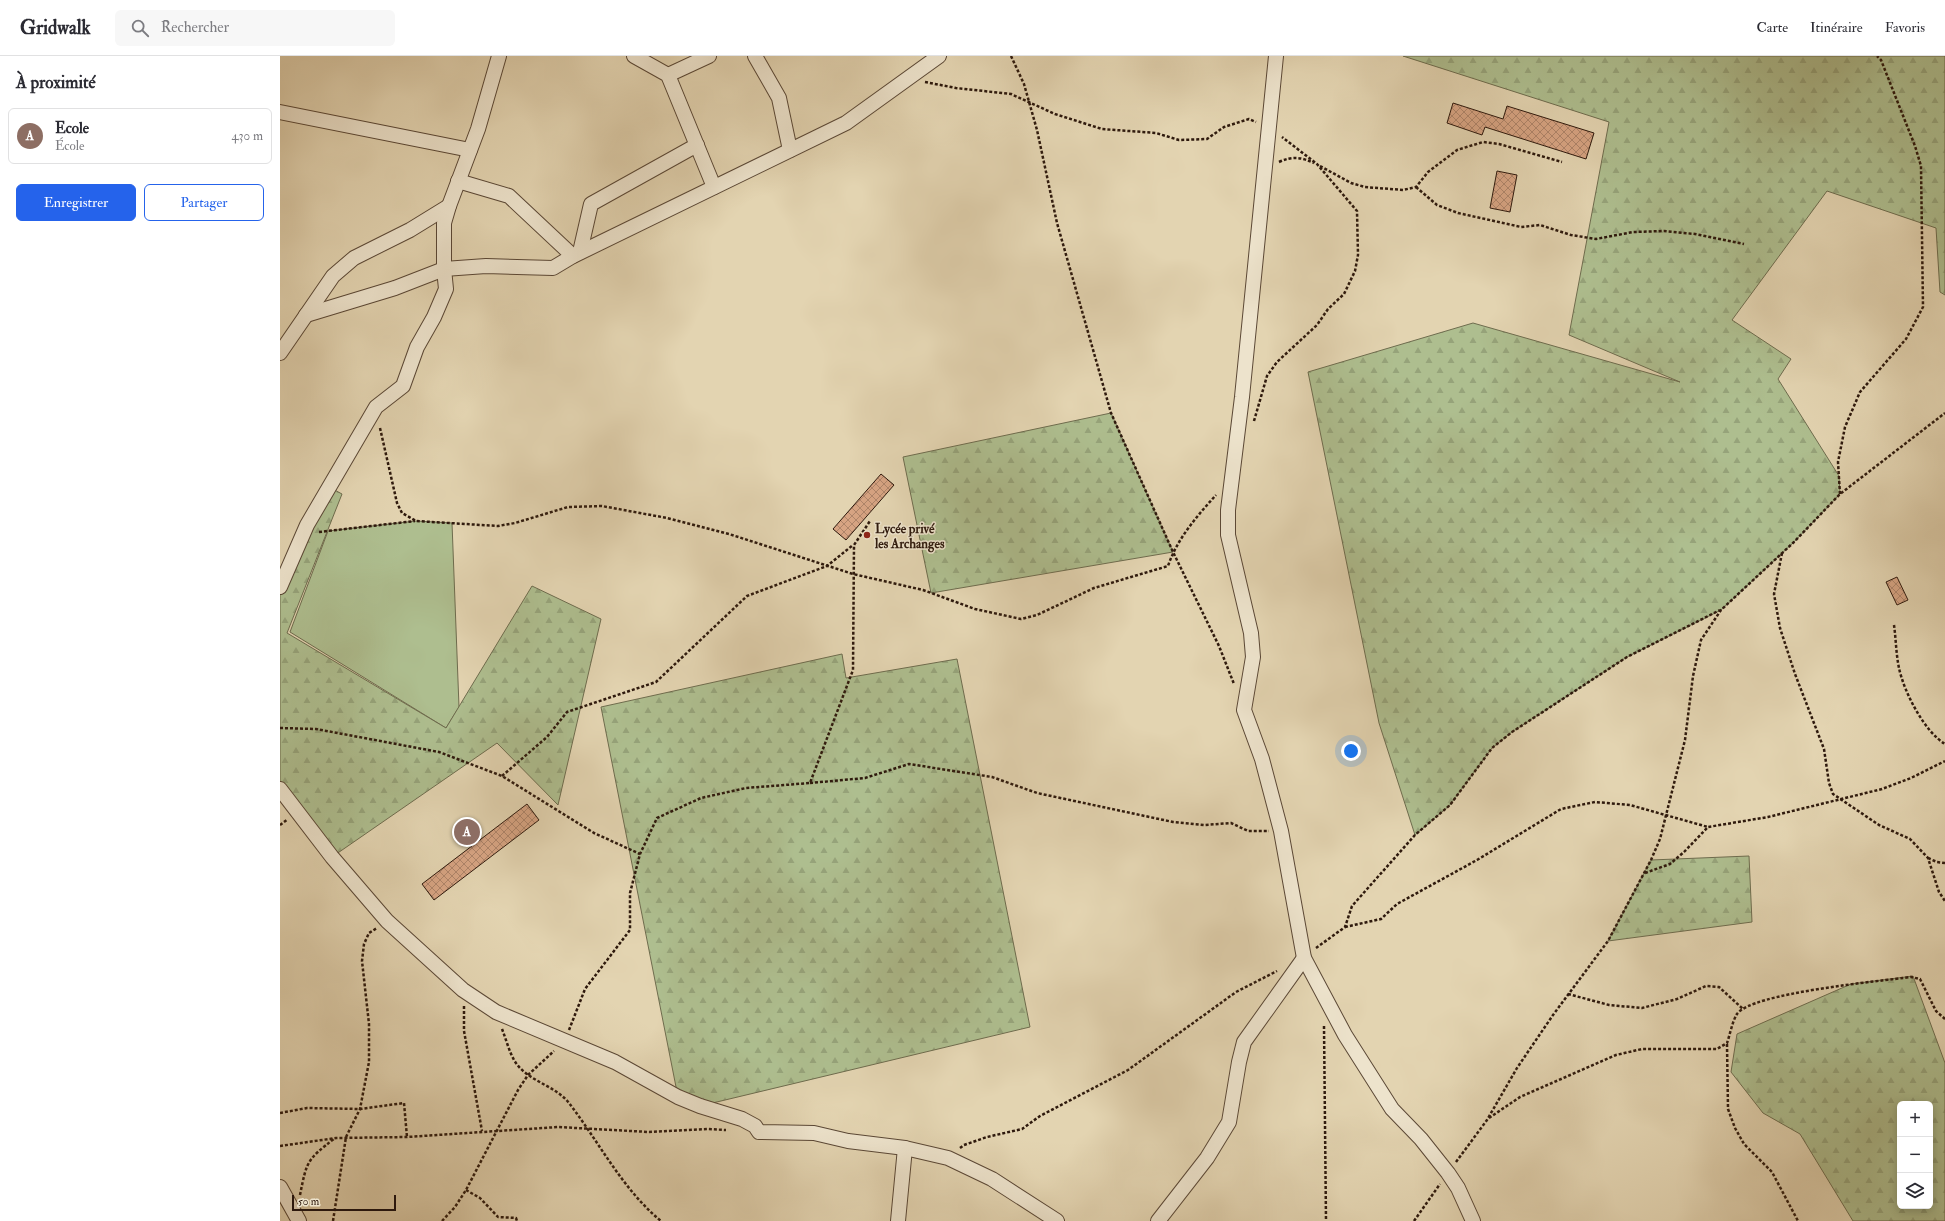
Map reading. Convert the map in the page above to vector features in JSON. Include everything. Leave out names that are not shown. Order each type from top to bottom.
[{"type":"street","points":[[280,586],[304,534],[376,407],[403,386],[418,347],[434,317],[446,289],[444,269],[444,223],[478,129],[499,56]]},
{"type":"street","points":[[634,56],[668,75],[714,187]]},
{"type":"street","points":[[668,75],[709,56]]},
{"type":"street","points":[[755,56],[779,98],[790,150]]},
{"type":"street","points":[[306,316],[395,288],[444,269],[486,266],[553,268],[577,254],[846,123],[939,56]]},
{"type":"street","points":[[1276,56],[1234,476],[1228,510],[1228,536],[1251,632],[1253,657],[1244,710],[1262,759],[1281,831],[1304,958],[1345,1035],[1392,1109],[1421,1139],[1448,1173],[1458,1188],[1473,1221]]},
{"type":"street","points":[[280,112],[470,150]]},
{"type":"street","points":[[577,254],[592,204],[697,145]]},
{"type":"street","points":[[458,181],[509,196],[577,254]]},
{"type":"street","points":[[280,353],[333,276],[354,258],[410,230],[449,206]]},
{"type":"street","points":[[280,789],[332,857],[387,921],[463,990],[496,1012],[616,1062],[678,1097],[750,1123],[755,1126],[759,1132],[814,1133],[848,1141],[905,1148],[948,1158],[992,1179],[1058,1221]]},
{"type":"street","points":[[1158,1221],[1206,1158],[1229,1122],[1239,1062],[1244,1042],[1304,958]]},
{"type":"street","points":[[898,1221],[905,1148]]},
{"type":"street","points":[[280,1187],[297,1219]]},
{"type":"path","points":[[1011,56],[1024,84],[1030,103],[1057,223],[1111,413],[1173,552],[1219,646],[1236,689]]},
{"type":"path","points":[[1840,494],[1838,462],[1844,427],[1860,392],[1906,339],[1923,307],[1921,166],[1884,67],[1877,56]]},
{"type":"path","points":[[907,79],[956,88],[1010,94],[1055,114],[1102,129],[1156,133],[1178,140],[1207,139],[1224,127],[1249,119],[1268,126],[1317,164],[1357,211],[1358,255],[1355,271],[1344,294],[1316,325],[1277,362],[1268,376],[1253,423]]},
{"type":"path","points":[[1264,174],[1275,164],[1288,158],[1303,158],[1351,183],[1365,187],[1403,190],[1416,187],[1428,172],[1457,150],[1483,142],[1499,144],[1562,162]]},
{"type":"path","points":[[1416,187],[1437,205],[1458,213],[1521,227],[1540,225],[1571,235],[1596,239],[1633,232],[1664,231],[1695,234],[1744,244]]},
{"type":"path","points":[[376,407],[397,503],[402,513],[416,521]]},
{"type":"path","points":[[1414,1221],[1487,1120],[1517,1068],[1568,994],[1608,941],[1644,873],[1660,839],[1667,815],[1685,740],[1693,676],[1701,640],[1721,610],[1782,553],[1840,494],[1945,413]]},
{"type":"path","points":[[304,534],[416,521],[498,526],[515,523],[568,507],[602,506],[667,518],[728,534],[853,574],[923,590],[975,609],[1021,619],[1037,615],[1094,588],[1168,566],[1173,552],[1198,516],[1218,493]]},
{"type":"path","points":[[502,776],[547,737],[567,712],[656,682],[747,596],[827,566],[854,545],[870,522]]},
{"type":"path","points":[[810,783],[853,670],[854,545]]},
{"type":"path","points":[[1782,553],[1774,594],[1780,628],[1795,674],[1824,749],[1828,783],[1834,794],[1839,799],[1879,825],[1910,839],[1928,858],[1937,862],[1945,862]]},
{"type":"path","points":[[1345,927],[1352,906],[1415,835],[1450,805],[1492,748],[1512,732],[1627,657],[1721,610]]},
{"type":"path","points":[[1894,625],[1899,669],[1915,709],[1935,738],[1945,744]]},
{"type":"path","points":[[280,728],[316,729],[439,752],[502,776],[594,833],[640,854]]},
{"type":"path","points":[[1304,958],[1345,927],[1381,919],[1397,904],[1477,860],[1561,808],[1595,802],[1630,805],[1708,827],[1768,817],[1882,789],[1911,778],[1945,761]]},
{"type":"path","points":[[442,1221],[455,1207],[466,1190],[518,1090],[528,1075],[565,1041],[586,989],[630,930],[630,893],[640,854],[657,818],[701,798],[746,788],[865,778],[909,764],[992,777],[1037,793],[1173,822],[1204,825],[1231,823],[1248,831],[1281,831]]},
{"type":"path","points":[[1644,873],[1670,864],[1708,827]]},
{"type":"path","points":[[1928,858],[1939,892],[1945,901]]},
{"type":"path","points":[[333,1221],[346,1137],[360,1109],[369,1062],[369,1024],[362,961],[364,944],[369,933],[387,921]]},
{"type":"path","points":[[948,1158],[964,1145],[987,1137],[1022,1129],[1040,1116],[1128,1070],[1236,992],[1283,968]]},
{"type":"path","points":[[1798,1221],[1772,1172],[1744,1144],[1735,1128],[1728,1109],[1727,1043],[1737,1014],[1743,1009],[1766,999],[1911,977],[1920,979],[1936,1011],[1945,1019]]},
{"type":"path","points":[[1568,994],[1609,1005],[1642,1008],[1677,998],[1706,986],[1719,987],[1743,1009]]},
{"type":"path","points":[[463,990],[464,1031],[482,1132]]},
{"type":"path","points":[[496,1012],[515,1062],[528,1075],[568,1102],[585,1128],[648,1211],[661,1221]]},
{"type":"path","points":[[1324,1022],[1326,1221]]},
{"type":"path","points":[[1487,1120],[1520,1097],[1616,1055],[1642,1049],[1717,1049],[1727,1043]]},
{"type":"path","points":[[280,1113],[307,1108],[360,1109],[404,1103],[407,1137]]},
{"type":"path","points":[[280,1146],[346,1137],[407,1137],[558,1128],[649,1132],[707,1129],[729,1130]]},
{"type":"path","points":[[297,1219],[306,1165],[315,1153],[336,1138]]},
{"type":"path","points":[[466,1190],[480,1198],[498,1217],[516,1218],[517,1221]]},
{"type":"green space","points":[[1403,56],[1945,56],[1945,295],[1940,292],[1936,228],[1827,191],[1732,320],[1791,359],[1778,379],[1839,476],[1840,494],[1794,542],[1721,610],[1627,657],[1512,732],[1492,748],[1450,805],[1415,835],[1379,723],[1308,372],[1473,323],[1680,382],[1569,335],[1609,122]]},
{"type":"green space","points":[[1111,413],[1173,552],[931,593],[903,457]]},
{"type":"green space","points":[[329,487],[342,494],[287,633],[446,728],[532,586],[601,619],[558,805],[497,743],[332,857],[280,789],[280,587]]},
{"type":"green space","points":[[416,521],[452,523],[459,707],[446,728],[290,632],[328,531]]},
{"type":"green space","points":[[842,654],[846,678],[957,659],[1030,1027],[700,1106],[678,1097],[601,707]]},
{"type":"green space","points":[[1749,856],[1752,922],[1608,941],[1651,860]]},
{"type":"green space","points":[[1913,976],[1945,1063],[1945,1221],[1853,1221],[1800,1134],[1763,1113],[1731,1072],[1737,1034],[1851,984]]},
{"type":"building","points":[[1453,103],[1503,119],[1507,106],[1594,133],[1586,159],[1485,127],[1482,135],[1447,123]]},
{"type":"building","points":[[1497,171],[1517,175],[1510,212],[1490,208]]},
{"type":"building","points":[[881,474],[894,485],[846,540],[833,529]]},
{"type":"building","points":[[1897,577],[1908,600],[1897,605],[1886,582]]},
{"type":"building","points":[[527,804],[539,820],[434,900],[422,884]]},
{"type":"place","name":"Lycée privé les Archanges","points":[[867,535]]},
{"type":"place","name":"Ecole","points":[[467,832]]}]
